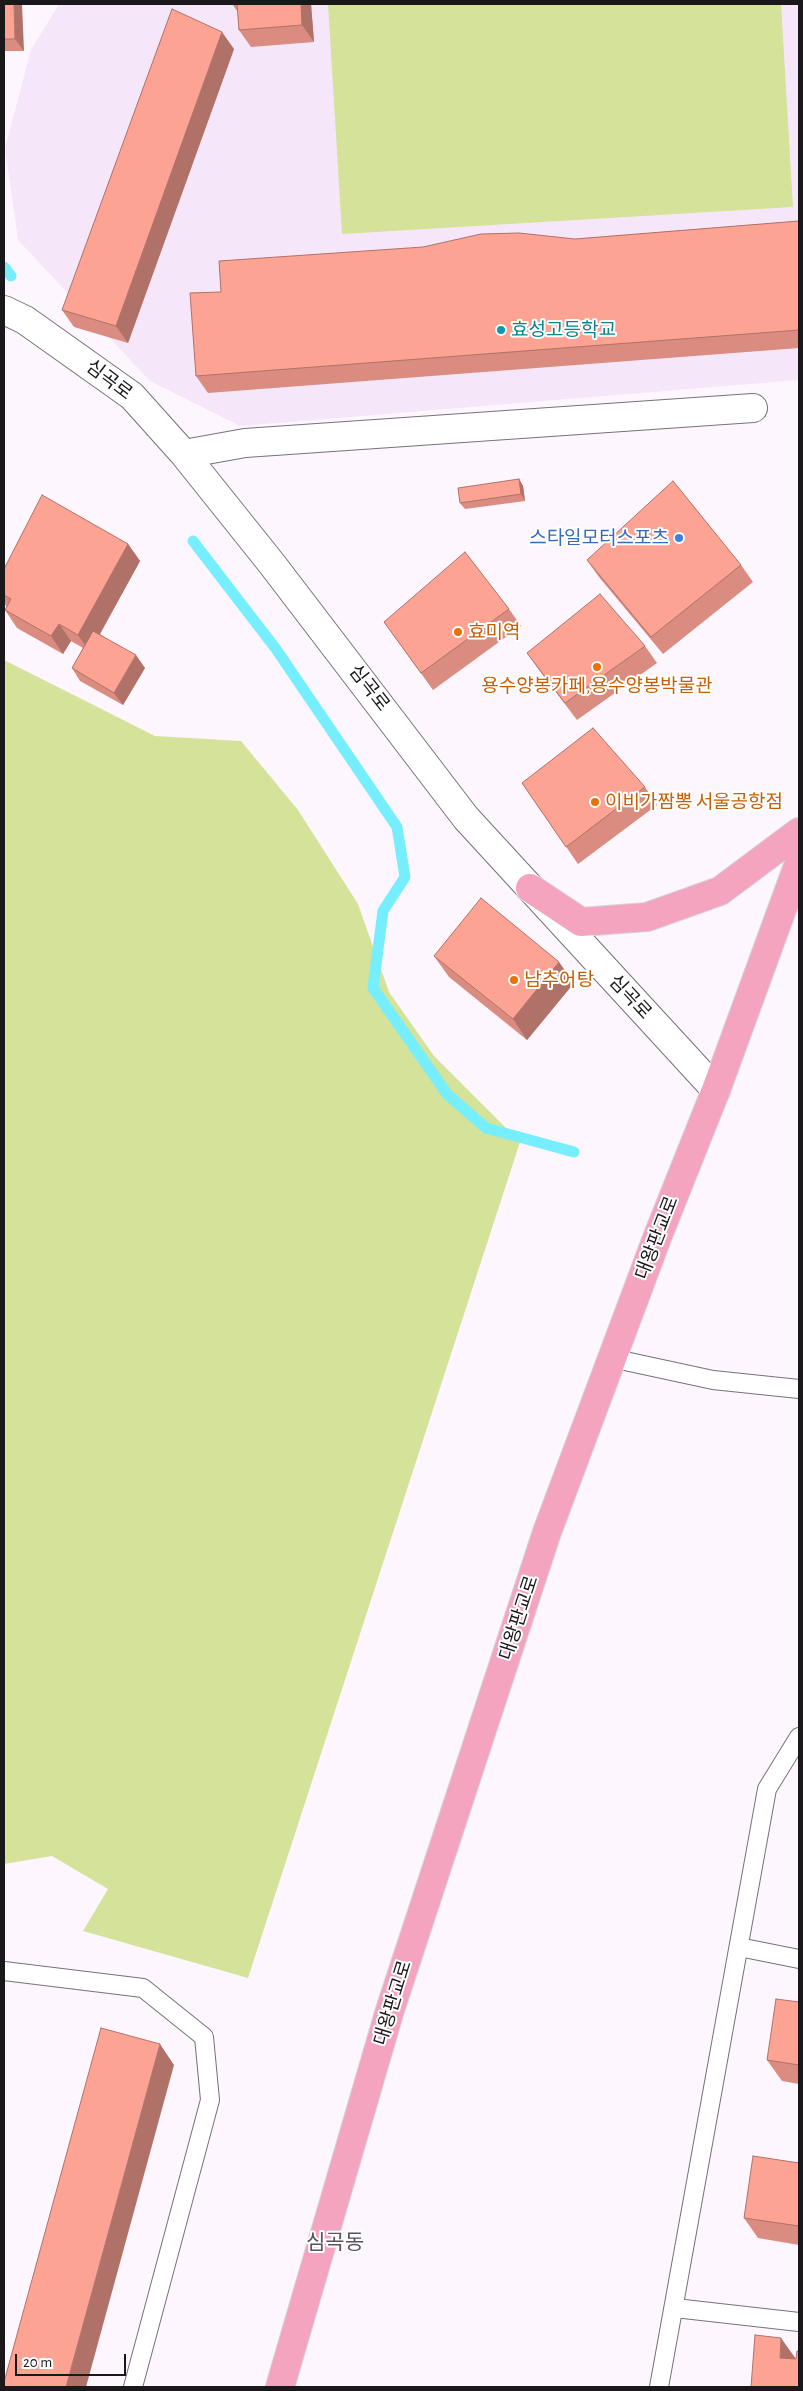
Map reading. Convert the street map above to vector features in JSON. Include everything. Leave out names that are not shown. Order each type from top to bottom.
[{"type":"main road","points":[[530,888],[581,922],[647,917],[720,891],[799,832]]},
{"type":"main road","name":"대왕판교로","points":[[280,2387],[390,2010],[547,1532],[611,1358],[716,1090],[799,863]]},
{"type":"street","name":"심곡로","points":[[4,310],[25,320],[132,396],[184,454],[278,572],[466,818],[716,1090]]},
{"type":"street","points":[[184,454],[245,443],[752,408]]},
{"type":"lane","points":[[611,1358],[713,1380],[799,1389]]},
{"type":"lane","points":[[659,2387],[675,2308],[767,1789],[799,1737]]},
{"type":"lane","points":[[739,1947],[799,1959]]},
{"type":"lane","points":[[4,1971],[143,1988],[204,2037],[210,2100],[133,2387]]},
{"type":"lane","points":[[675,2308],[799,2322]]},
{"type":"shaded area","points":[[59,4],[799,4],[799,380],[240,426],[150,381],[18,240],[5,148],[31,50]]},
{"type":"green space","points":[[328,4],[781,4],[793,207],[342,234]]},
{"type":"green space","points":[[4,660],[155,736],[241,741],[298,810],[358,904],[389,992],[434,1056],[520,1142],[248,1978],[83,1931],[108,1889],[52,1856],[4,1864]]},
{"type":"building","points":[[4,4],[14,4],[15,39],[4,39]]},
{"type":"building","points":[[237,4],[301,4],[302,25],[239,30]]},
{"type":"building","points":[[172,9],[222,32],[116,326],[62,310]]},
{"type":"building","name":"효성고등학교","points":[[799,221],[799,330],[196,376],[190,293],[221,292],[219,261],[423,247],[481,234],[519,233],[575,239]]},
{"type":"building","points":[[519,479],[521,494],[460,503],[458,488]]},
{"type":"building","name":"스타일모터스포츠","points":[[673,481],[741,565],[651,637],[587,560]]},
{"type":"building","points":[[42,495],[128,544],[78,635],[59,624],[51,636],[5,610],[11,599],[4,595],[4,569]]},
{"type":"building","name":"효미역","points":[[465,552],[509,609],[421,673],[384,622]]},
{"type":"building","name":"용수양봉카페,용수양봉박물관","points":[[600,594],[645,646],[565,703],[527,653]]},
{"type":"building","points":[[93,631],[136,655],[114,693],[72,668]]},
{"type":"building","name":"이비가짬뽕 서울공항점","points":[[593,728],[645,787],[566,847],[522,783]]},
{"type":"building","points":[[481,898],[559,962],[513,1019],[434,956]]},
{"type":"building","points":[[776,1999],[799,2002],[799,2065],[767,2060]]},
{"type":"building","points":[[101,2028],[160,2044],[66,2387],[4,2387],[4,2382]]},
{"type":"building","points":[[753,2156],[799,2163],[799,2226],[744,2218]]},
{"type":"building","points":[[755,2335],[781,2338],[780,2358],[796,2359],[797,2351],[799,2351],[799,2387],[751,2387]]},
{"type":"waterway","points":[[4,267],[11,276]]},
{"type":"waterway","points":[[193,541],[276,649],[397,827],[405,877],[383,911],[373,988],[447,1094],[486,1128],[574,1152]]},
{"type":"place","name":"효성고등학교","points":[[501,330]]},
{"type":"place","name":"스타일모터스포츠","points":[[679,538]]},
{"type":"place","name":"효미역","points":[[458,632]]},
{"type":"place","name":"용수양봉카페,용수양봉박물관","points":[[597,667]]},
{"type":"place","name":"이비가짬뽕 서울공항점","points":[[595,802]]},
{"type":"place","name":"남추어탕","points":[[514,980]]},
{"type":"district","name":"심곡동","points":[[335,2243]]}]
